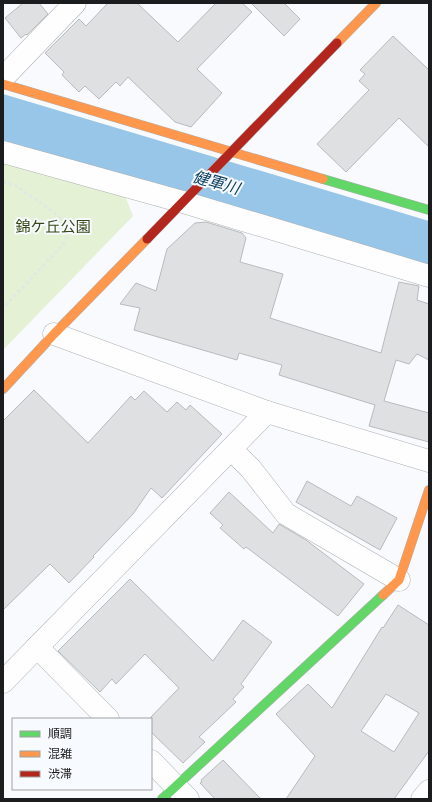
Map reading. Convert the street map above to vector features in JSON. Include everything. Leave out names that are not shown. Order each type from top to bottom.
[{"type":"street","points":[[3,78],[74,3]]},
{"type":"street","points":[[3,389],[54,334],[376,3]]},
{"type":"street","points":[[3,84],[429,210]]},
{"type":"street","points":[[3,152],[183,202],[429,276]]},
{"type":"street","points":[[54,334],[267,412],[429,461]]},
{"type":"street","points":[[3,682],[267,412]]},
{"type":"street","points":[[231,449],[251,470],[286,514],[399,580]]},
{"type":"street","points":[[152,763],[175,795],[399,580],[429,490]]},
{"type":"street","points":[[37,648],[107,718]]},
{"type":"street","points":[[422,799],[429,791]]},
{"type":"path","points":[[3,182],[15,185],[59,216],[69,230],[63,245],[3,308]]},
{"type":"green space","name":"錦ケ丘公園","points":[[3,160],[125,196],[133,216],[3,350]]},
{"type":"water","name":"健軍川","points":[[3,94],[429,221],[429,269],[3,144]]},
{"type":"building","points":[[23,3],[39,3],[48,14],[27,35],[26,34],[21,38],[5,18]]},
{"type":"building","points":[[108,3],[137,3],[178,42],[216,3],[242,3],[252,12],[197,69],[222,93],[191,127],[175,122],[128,77],[120,86],[116,82],[99,99],[85,86],[79,92],[62,75],[64,72],[45,53],[79,19],[86,26]]},
{"type":"building","points":[[251,3],[284,3],[300,19],[284,36]]},
{"type":"building","points":[[393,36],[429,70],[429,147],[399,118],[346,172],[317,144],[369,90],[359,81],[365,74],[360,70]]},
{"type":"building","points":[[206,222],[242,233],[246,238],[240,262],[283,274],[270,318],[381,353],[399,282],[419,286],[417,300],[429,304],[429,360],[417,354],[409,364],[396,360],[384,401],[429,413],[429,442],[369,426],[375,405],[279,375],[282,365],[239,353],[237,360],[134,330],[140,308],[120,304],[136,283],[156,291],[167,249],[195,223]]},
{"type":"building","points":[[34,390],[88,443],[131,396],[135,400],[144,391],[167,412],[177,402],[186,410],[190,405],[222,434],[162,498],[151,488],[133,514],[69,583],[50,564],[3,610],[3,421]]},
{"type":"building","points":[[307,481],[351,506],[357,496],[397,518],[380,550],[296,502]]},
{"type":"building","points":[[229,492],[273,533],[279,524],[306,540],[364,584],[338,616],[246,547],[244,549],[220,528],[223,525],[210,513]]},
{"type":"building","points":[[130,579],[213,661],[243,620],[272,642],[241,684],[244,687],[233,699],[236,702],[199,737],[205,742],[183,763],[152,733],[151,718],[179,688],[145,654],[116,684],[112,679],[100,692],[58,651]]},
{"type":"building","points":[[398,605],[429,625],[429,751],[394,799],[286,799],[315,756],[276,714],[308,684],[332,708],[382,627],[383,628]],"holes":[[[386,694],[419,713],[394,752],[361,731]]]},
{"type":"building","points":[[223,760],[261,799],[215,799],[200,783],[202,782],[201,780]]},
{"type":"traffic: fast","points":[[323,179],[429,210]]},
{"type":"traffic: fast","points":[[162,799],[383,595]]},
{"type":"traffic: slow","points":[[337,43],[376,3]]},
{"type":"traffic: slow","points":[[3,84],[323,179]]},
{"type":"traffic: slow","points":[[3,389],[54,334],[147,239]]},
{"type":"traffic: slow","points":[[383,595],[399,580],[429,490]]},
{"type":"traffic: jam","points":[[147,239],[337,43]]}]
